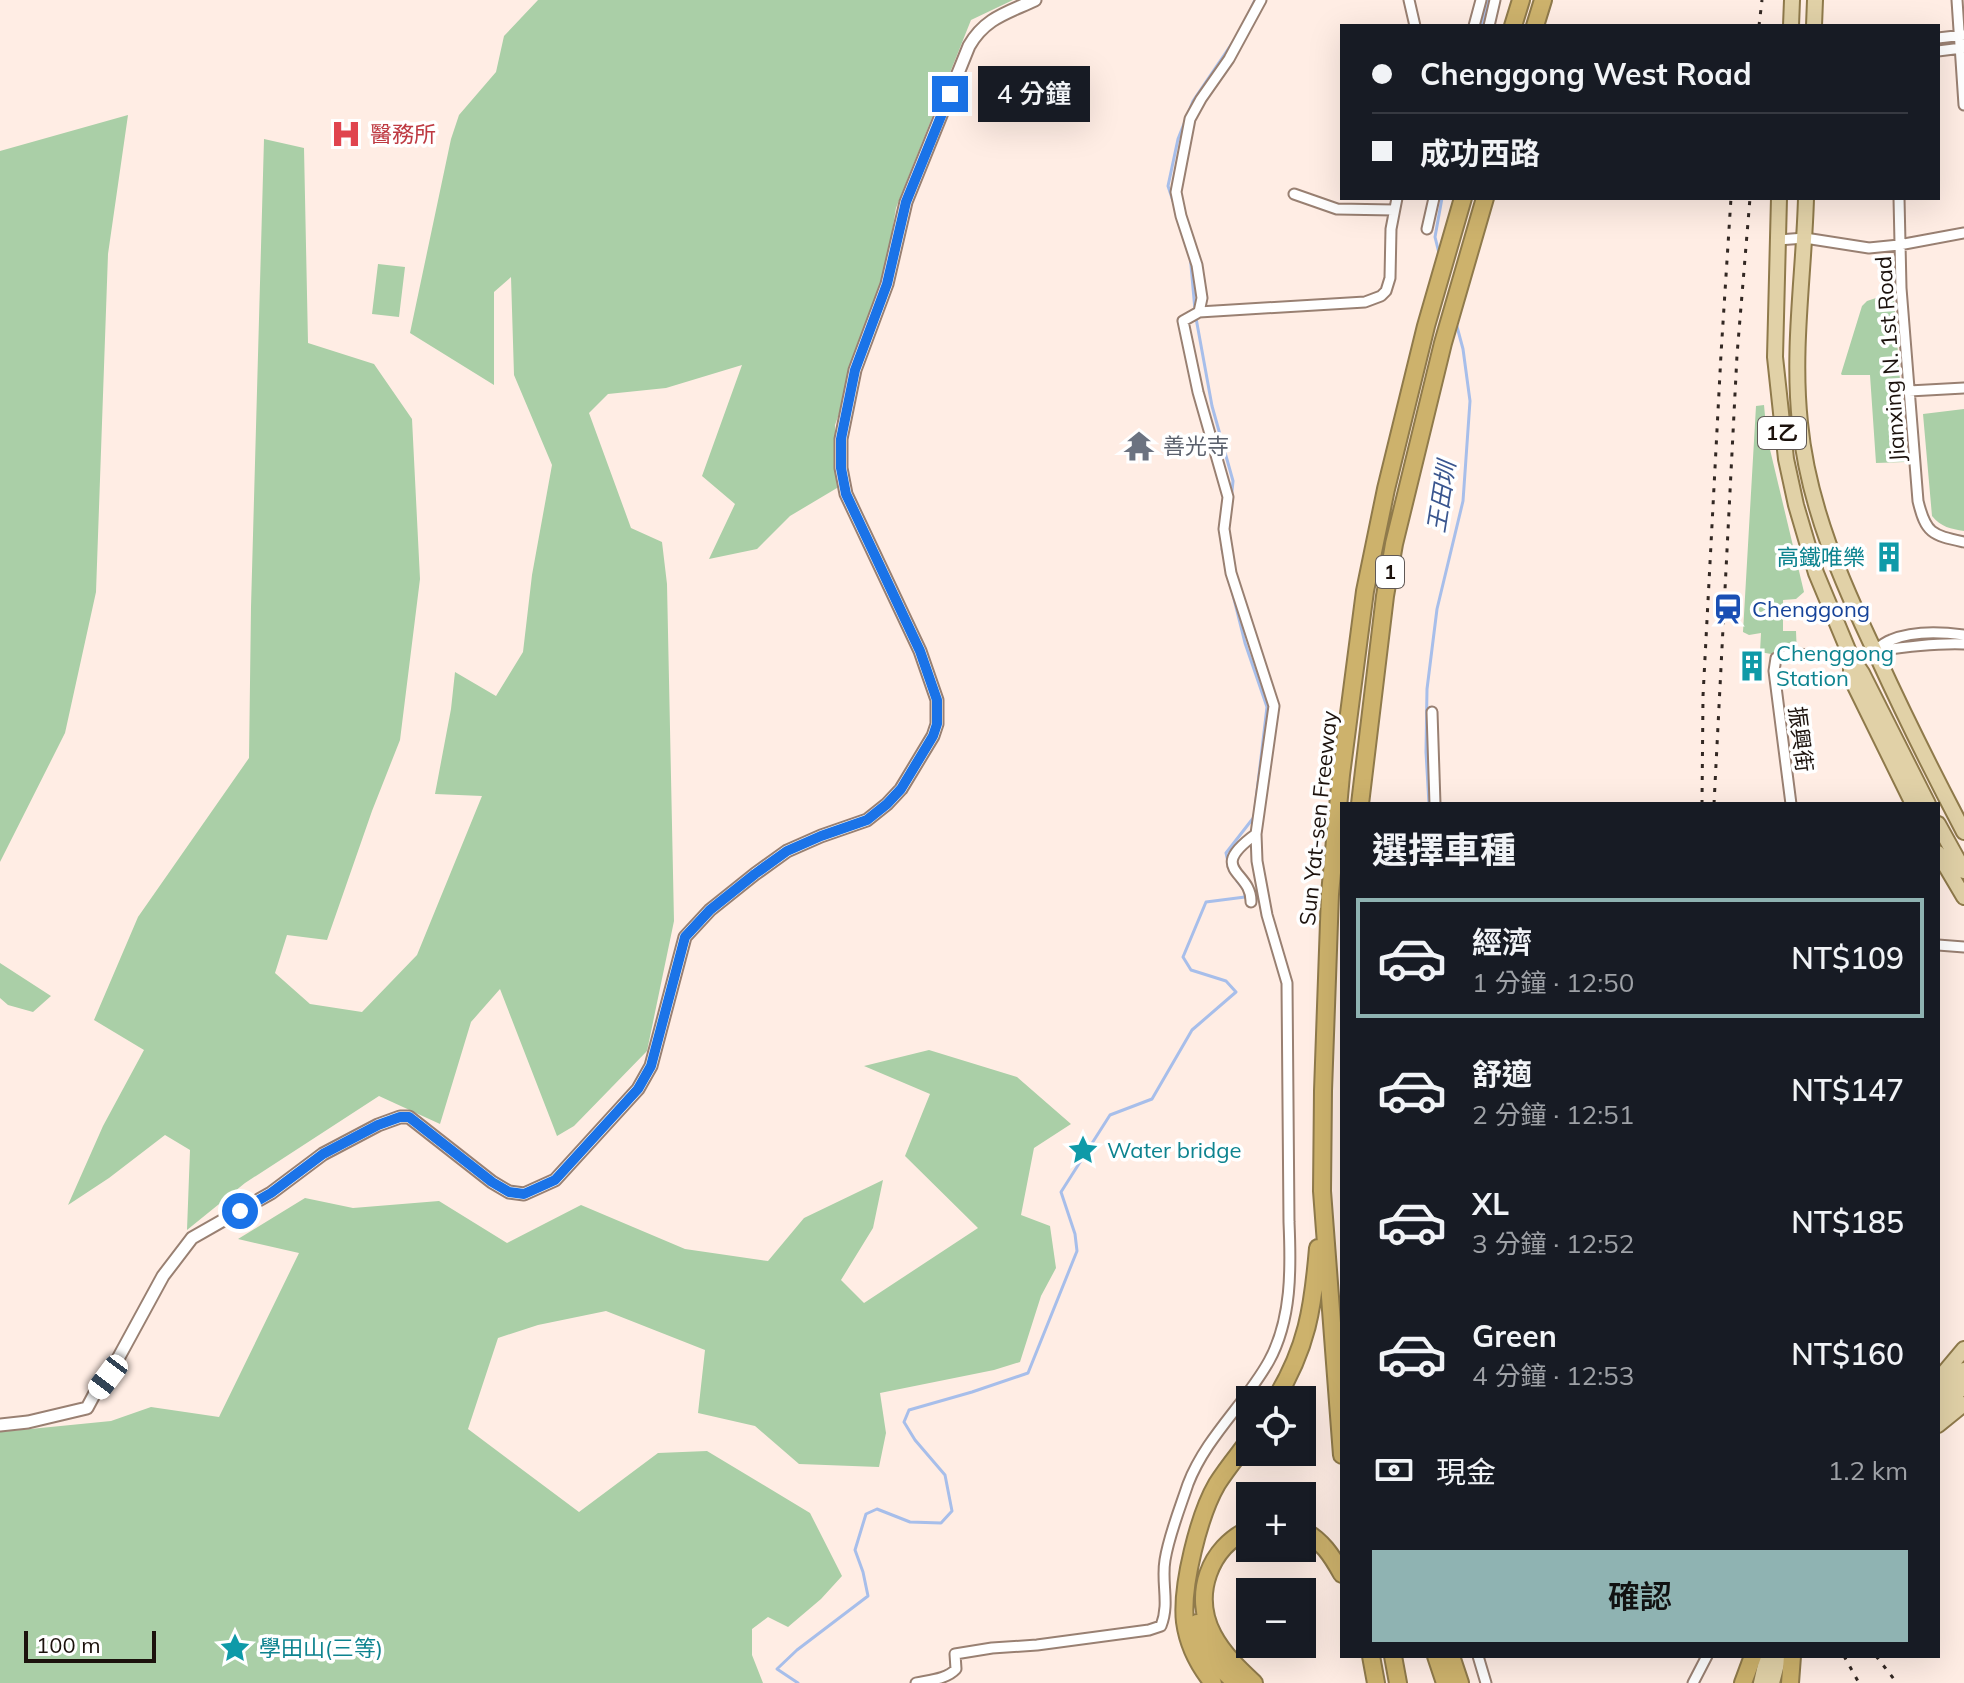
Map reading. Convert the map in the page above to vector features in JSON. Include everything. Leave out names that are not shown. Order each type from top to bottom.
[{"type":"highway","points":[[1514,24],[1521,0]]},
{"type":"highway","points":[[1536,24],[1543,0]]},
{"type":"highway","name":"Sun Yat-sen Freeway","points":[[1340,1429],[1322,1191],[1329,909],[1341,775],[1365,591],[1386,489],[1426,326],[1462,200]]},
{"type":"highway","name":"Sun Yat-sen Freeway","points":[[1360,802],[1394,544],[1443,343],[1484,200]]},
{"type":"highway","points":[[1283,1386],[1299,1356],[1314,1299],[1322,1191]]},
{"type":"highway","points":[[1213,1683],[1199,1663],[1185,1623],[1185,1598],[1205,1508],[1217,1484],[1236,1458]]},
{"type":"highway","points":[[1236,1537],[1216,1555],[1205,1586],[1204,1600],[1212,1632],[1221,1648],[1254,1683]]},
{"type":"highway","points":[[1316,1539],[1330,1552],[1340,1570]]},
{"type":"highway","points":[[1191,1566],[1194,1615],[1202,1640],[1216,1663],[1237,1683]]},
{"type":"highway","points":[[1361,1658],[1366,1683]]},
{"type":"highway","points":[[1371,1658],[1376,1683]]},
{"type":"highway","points":[[1393,1658],[1398,1683]]},
{"type":"highway","points":[[1437,1658],[1445,1683]]},
{"type":"highway","points":[[1452,1658],[1460,1683]]},
{"type":"highway","points":[[1743,1683],[1752,1658]]},
{"type":"highway","points":[[1790,1683],[1792,1658]]},
{"type":"main road","points":[[1791,24],[1792,0]]},
{"type":"main road","points":[[1814,24],[1815,0]]},
{"type":"main road","name":"1乙","points":[[1779,200],[1775,357],[1786,459],[1796,505],[1816,573],[1851,657],[1927,802]]},
{"type":"main road","name":"1乙","points":[[1806,200],[1797,376],[1806,471],[1848,594],[1964,832]]},
{"type":"main road","points":[[1851,657],[1851,678],[1912,802]]},
{"type":"main road","points":[[1940,828],[1964,871]]},
{"type":"main road","points":[[1940,856],[1964,897]]},
{"type":"main road","points":[[1940,1378],[1964,1349]]},
{"type":"main road","points":[[1940,1396],[1964,1370]]},
{"type":"main road","points":[[1940,1413],[1964,1385]]},
{"type":"main road","points":[[1940,1423],[1964,1404]]},
{"type":"main road","points":[[1761,1683],[1767,1658]]},
{"type":"main road","points":[[1772,1683],[1778,1658]]},
{"type":"street","points":[[0,1425],[28,1422],[87,1408],[108,1377],[163,1276],[192,1238],[271,1193],[323,1154],[378,1125],[409,1117],[509,1192],[524,1194],[555,1180],[638,1089],[651,1066],[685,937],[710,910],[787,851],[867,820],[901,789],[933,736],[937,724],[937,700],[920,651],[846,494],[841,468],[841,439],[855,370],[887,284],[906,202],[969,46],[978,31],[991,21],[1035,0]]},
{"type":"street","points":[[1196,314],[1202,298],[1197,265],[1176,192],[1190,119],[1229,59],[1261,0]]},
{"type":"street","points":[[1409,0],[1415,24]]},
{"type":"street","points":[[1475,24],[1481,0]]},
{"type":"street","points":[[1489,24],[1495,0]]},
{"type":"street","points":[[1957,0],[1962,35],[1964,105]]},
{"type":"street","points":[[1940,38],[1962,35]]},
{"type":"street","points":[[1940,51],[1962,48]]},
{"type":"street","points":[[1294,194],[1337,209],[1394,210]]},
{"type":"street","points":[[916,1683],[945,1677],[953,1672],[956,1669],[955,1654],[1135,1632],[1161,1626],[1166,1612],[1165,1558],[1190,1480],[1215,1435],[1270,1359],[1284,1321],[1291,1261],[1287,983],[1267,915],[1257,861],[1256,834],[1274,706],[1231,573],[1224,529],[1228,497],[1198,392],[1183,321],[1196,314],[1365,302],[1381,296],[1390,278],[1391,229],[1396,200]]},
{"type":"street","points":[[1427,229],[1434,200]]},
{"type":"street","name":"Jianxing N. 1st Road","points":[[1899,200],[1899,245],[1918,501],[1927,528],[1940,537],[1964,542]]},
{"type":"street","points":[[1777,240],[1805,238],[1869,248],[1964,233]]},
{"type":"street","points":[[1909,391],[1964,388]]},
{"type":"street","points":[[1874,651],[1890,640],[1912,636],[1964,635]]},
{"type":"street","points":[[1851,657],[1874,651],[1964,644]]},
{"type":"street","name":"振興街","points":[[1791,802],[1774,664],[1776,658],[1787,654],[1851,657]]},
{"type":"street","points":[[1432,712],[1435,802]]},
{"type":"street","points":[[1251,902],[1250,890],[1232,864],[1242,844],[1256,834]]},
{"type":"street","points":[[1940,945],[1964,947]]},
{"type":"street","points":[[1479,1658],[1486,1683]]},
{"type":"street","points":[[1693,1683],[1706,1658]]},
{"type":"green space","points":[[538,0],[1013,0],[971,20],[896,208],[882,293],[835,425],[837,488],[790,516],[757,549],[709,559],[735,504],[702,476],[742,365],[666,388],[608,394],[589,413],[631,528],[662,542],[667,584],[674,921],[647,1051],[574,1126],[557,1136],[500,989],[471,1022],[440,1124],[379,1096],[245,1183],[187,1230],[190,1150],[165,1135],[68,1205],[103,1126],[144,1050],[94,1020],[138,917],[249,758],[264,139],[304,148],[308,343],[374,364],[412,419],[420,579],[400,740],[327,940],[287,935],[275,973],[310,1004],[362,1012],[417,955],[482,796],[435,794],[455,672],[496,696],[523,652],[532,575],[552,465],[514,375],[511,277],[494,292],[494,385],[410,333],[451,139],[459,115],[496,72],[504,36]]},
{"type":"green space","points":[[128,115],[108,254],[96,592],[65,733],[0,862],[0,151]]},
{"type":"green space","points":[[378,264],[405,267],[399,317],[372,314]]},
{"type":"green space","points":[[1876,298],[1894,299],[1906,462],[1876,463],[1870,375],[1841,374],[1862,306]]},
{"type":"green space","points":[[1764,405],[1767,437],[1804,592],[1796,599],[1783,600],[1783,631],[1796,631],[1797,656],[1776,658],[1760,652],[1761,633],[1749,635],[1743,632],[1756,406]]},
{"type":"green space","points":[[1964,409],[1964,531],[1946,527],[1932,516],[1923,414]]},
{"type":"green space","points":[[0,963],[51,996],[33,1012],[8,1005],[0,998]]},
{"type":"green space","points":[[929,1050],[1017,1077],[1071,1124],[1034,1148],[1021,1215],[1050,1226],[1056,1268],[1041,1296],[1020,1362],[880,1393],[886,1433],[879,1467],[799,1464],[755,1426],[698,1413],[705,1350],[606,1311],[538,1325],[498,1338],[468,1429],[579,1512],[658,1453],[707,1451],[810,1513],[842,1576],[788,1627],[768,1617],[752,1629],[752,1655],[763,1683],[0,1683],[0,1432],[111,1421],[151,1407],[219,1417],[299,1253],[238,1239],[305,1198],[353,1208],[439,1201],[507,1243],[581,1205],[685,1249],[768,1261],[804,1218],[883,1180],[873,1228],[841,1280],[864,1303],[978,1228],[905,1156],[930,1094],[864,1066]]},
{"type":"waterway","points":[[1248,15],[1255,0]]},
{"type":"waterway","name":"王田圳","points":[[1482,24],[1488,0]]},
{"type":"waterway","points":[[1173,201],[1168,186],[1178,139],[1193,101],[1235,39]]},
{"type":"waterway","name":"王田圳","points":[[1440,257],[1435,237],[1442,200]]},
{"type":"waterway","points":[[1190,254],[1195,310]]},
{"type":"waterway","points":[[1196,318],[1212,406],[1233,481],[1229,522]]},
{"type":"waterway","name":"王田圳","points":[[1429,802],[1427,689],[1437,609],[1463,501],[1470,401],[1456,323]]},
{"type":"waterway","points":[[1223,544],[1225,560]]},
{"type":"waterway","points":[[1231,587],[1245,643],[1267,707],[1254,817],[1226,853],[1233,875]]},
{"type":"waterway","points":[[798,1683],[777,1669],[868,1596],[855,1550],[866,1514],[877,1509],[910,1522],[941,1523],[952,1511],[945,1475],[904,1422],[909,1410],[1028,1373],[1077,1251],[1075,1234],[1061,1192],[1110,1115],[1152,1099],[1192,1030],[1236,992],[1226,981],[1191,970],[1183,957],[1206,902],[1245,897],[1245,891],[1237,881]]},
{"type":"railway","points":[[1759,24],[1762,0]]},
{"type":"railway","points":[[1702,802],[1703,696],[1731,200]]},
{"type":"railway","points":[[1714,802],[1737,355],[1750,200]]},
{"type":"railway","points":[[1845,1658],[1859,1683]]},
{"type":"railway","points":[[1878,1658],[1897,1683]]},
{"type":"place","name":"醫務所","points":[[346,134]]},
{"type":"place","name":"善光寺","points":[[1139,446]]},
{"type":"place","name":"高鐵唯樂","points":[[1889,557]]},
{"type":"place","name":"Chenggong","points":[[1728,609]]},
{"type":"place","name":"Chenggong Station","points":[[1752,666]]},
{"type":"place","name":"Water bridge","points":[[1083,1150]]},
{"type":"place","name":"學田山(三等)","points":[[235,1648]]},
{"type":"route","points":[[240,1211],[271,1193],[323,1154],[400,1117],[409,1117],[509,1192],[524,1194],[555,1180],[638,1089],[651,1066],[685,937],[710,910],[787,851],[867,820],[901,789],[933,736],[937,724],[937,700],[920,651],[846,494],[841,468],[841,439],[855,370],[887,284],[906,202],[950,94]]}]
